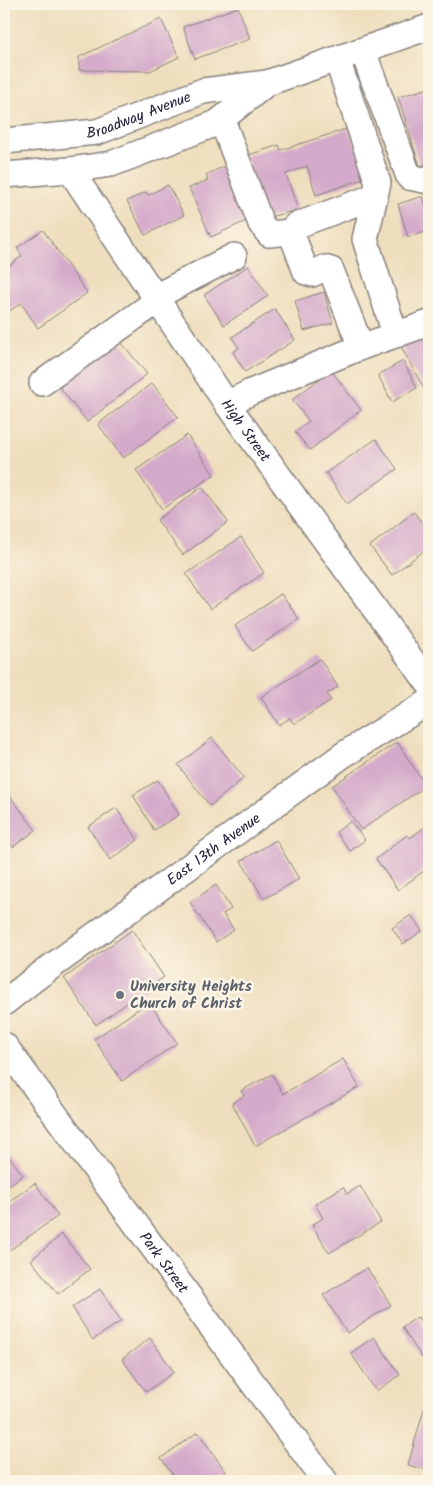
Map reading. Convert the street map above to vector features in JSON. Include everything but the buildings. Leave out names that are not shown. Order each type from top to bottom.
[{"type":"street","name":"Broadway Avenue","points":[[5,139],[97,132],[203,91],[267,83],[429,27]]},
{"type":"street","points":[[362,51],[409,178],[429,182]]},
{"type":"street","points":[[337,59],[378,183],[365,239],[395,334]]},
{"type":"street","name":"Broadway Avenue","points":[[13,175],[111,164],[217,123],[267,83]]},
{"type":"street","points":[[222,120],[261,224],[270,234],[291,232]]},
{"type":"street","name":"High Street","points":[[70,170],[227,404],[429,684]]},
{"type":"street","points":[[291,232],[295,226],[375,196]]},
{"type":"street","points":[[291,232],[306,272],[312,274],[324,268],[331,270],[361,347]]},
{"type":"street","points":[[42,383],[156,299],[234,256]]},
{"type":"street","points":[[227,404],[251,392],[361,347],[429,323]]},
{"type":"street","name":"East 13th Avenue","points":[[4,1003],[343,754],[429,702]]},
{"type":"street","name":"Park Street","points":[[4,1045],[325,1481]]},
{"type":"place","name":"University Heights Church of Christ","points":[[120,995]]}]
